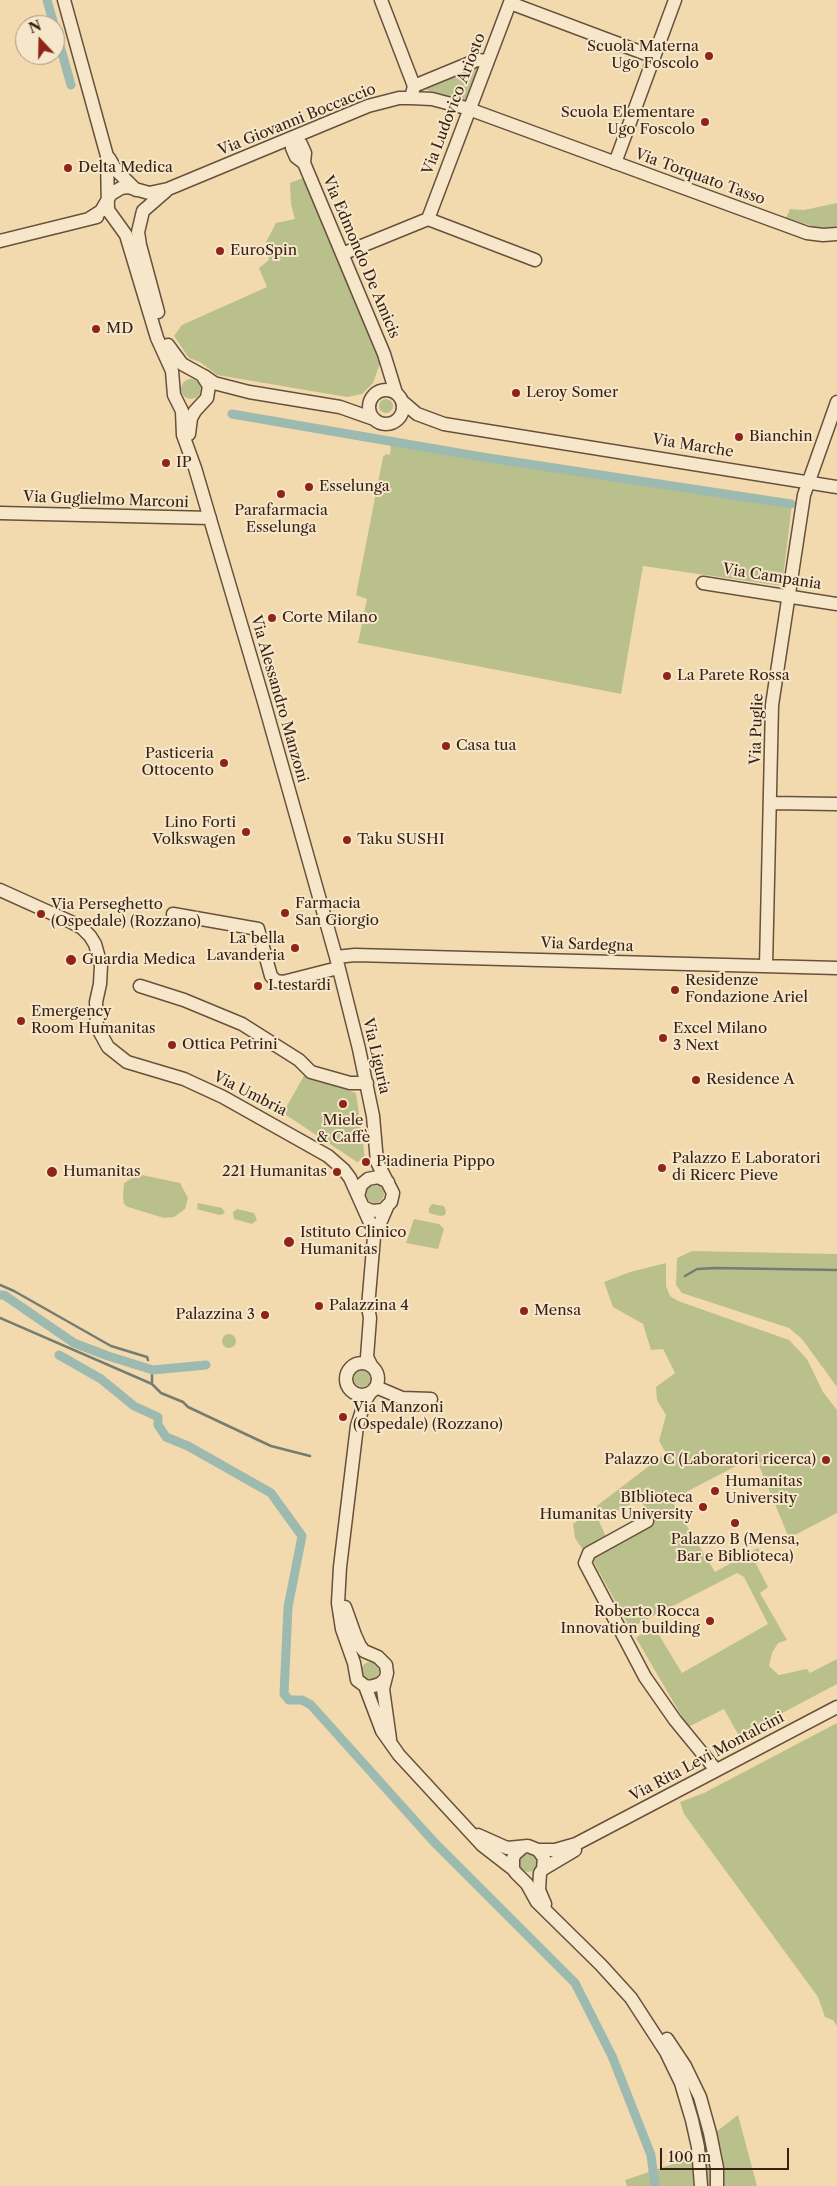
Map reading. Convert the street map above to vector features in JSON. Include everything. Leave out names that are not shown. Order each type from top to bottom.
[{"type":"street","points":[[64,0],[108,156],[116,170],[143,199],[138,232],[140,245],[166,340],[180,363],[214,383],[249,392],[340,407],[384,424],[403,420],[426,424],[444,424]]},
{"type":"street","points":[[381,0],[413,92]]},
{"type":"street","points":[[614,163],[675,0]]},
{"type":"street","points":[[510,2],[654,57]]},
{"type":"street","name":"Via Ludovico Ariosto","points":[[428,219],[510,2]]},
{"type":"street","name":"Via Giovanni Boccaccio","points":[[168,189],[368,106],[399,98],[477,60],[488,61]]},
{"type":"street","name":"Via Giovanni Boccaccio","points":[[413,92],[469,109]]},
{"type":"street","name":"Via Torquato Tasso","points":[[469,109],[800,230],[823,235],[837,234]]},
{"type":"street","name":"Via Edmondo De Amicis","points":[[293,138],[301,144],[304,153],[304,163],[384,354],[386,365],[400,397]]},
{"type":"street","points":[[108,156],[108,210],[116,220]]},
{"type":"street","points":[[90,218],[101,211],[111,194],[118,189],[128,187],[149,192],[168,189]]},
{"type":"street","points":[[0,241],[90,218],[104,217],[124,223],[131,222],[138,218],[142,211],[168,189]]},
{"type":"street","points":[[342,254],[428,219],[535,260]]},
{"type":"street","name":"Via Alessandro Manzoni","points":[[116,220],[126,236],[157,338],[172,371],[174,395],[182,413],[183,435],[210,518],[337,963]]},
{"type":"street","points":[[374,419],[369,409],[373,396],[381,386],[386,365]]},
{"type":"street","points":[[173,386],[181,374],[199,374]]},
{"type":"street","points":[[199,374],[209,389],[205,401]]},
{"type":"street","points":[[340,407],[385,390],[400,397],[417,414],[444,424]]},
{"type":"street","points":[[178,402],[190,408],[218,393],[249,392]]},
{"type":"street","points":[[395,422],[403,413],[400,397]]},
{"type":"street","name":"Via Alessandro Manzoni","points":[[188,449],[191,418],[205,401]]},
{"type":"street","name":"Via Puglie","points":[[766,966],[772,705],[804,495],[835,406]]},
{"type":"street","name":"Via Marche","points":[[444,424],[543,438],[837,487]]},
{"type":"street","name":"Via Guglielmo Marconi","points":[[0,513],[210,518]]},
{"type":"street","name":"Via Campania","points":[[703,583],[837,604]]},
{"type":"street","points":[[771,803],[837,804]]},
{"type":"street","name":"Via Umbria","points":[[0,890],[71,922],[82,928],[90,936],[95,944],[101,965],[100,984],[96,1002],[97,1027],[108,1047],[127,1062],[184,1079],[223,1097],[307,1143],[328,1156],[344,1170],[361,1201]]},
{"type":"street","name":"Via Sardegna","points":[[174,914],[258,929],[271,976],[283,982],[362,955],[837,968]]},
{"type":"street","name":"Via Liguria","points":[[337,963],[367,1083],[377,1162],[388,1182]]},
{"type":"street","points":[[140,986],[184,1000],[242,1024],[299,1060],[311,1072],[350,1083],[367,1083]]},
{"type":"street","name":"Via Liguria","points":[[368,1179],[377,1162]]},
{"type":"street","points":[[344,1170],[368,1179]]},
{"type":"street","points":[[374,1237],[361,1201],[361,1185],[368,1179],[378,1177],[388,1182],[393,1197],[374,1237],[368,1307],[361,1349],[345,1378],[355,1408],[356,1426],[339,1584],[338,1603],[341,1625],[357,1680],[365,1686],[382,1731],[399,1755],[494,1856],[517,1873],[531,1878],[541,1871]]},
{"type":"street","points":[[361,1201],[375,1212],[387,1208]]},
{"type":"street","points":[[356,1426],[365,1401],[373,1390],[378,1374],[367,1357],[370,1318],[368,1307]]},
{"type":"street","points":[[353,1365],[362,1362],[372,1365]]},
{"type":"street","points":[[350,1390],[360,1395],[373,1390],[402,1398],[431,1398]]},
{"type":"street","points":[[647,1521],[588,1553],[585,1563],[645,1678],[675,1720],[716,1770]]},
{"type":"street","points":[[339,1584],[357,1641],[364,1650],[382,1659],[386,1665],[387,1673],[383,1689],[390,1741]]},
{"type":"street","points":[[354,1670],[362,1657],[373,1655]]},
{"type":"street","points":[[365,1686],[375,1686],[384,1680]]},
{"type":"street","name":"Via Rita Levi Montalcini","points":[[538,1850],[564,1848],[593,1836],[837,1707]]},
{"type":"street","points":[[471,1831],[502,1847],[513,1849],[533,1847],[538,1850],[544,1858],[539,1890],[553,1916]]},
{"type":"street","name":"Via Rita Levi Montalcini","points":[[541,1871],[576,1850],[593,1836]]},
{"type":"street","points":[[523,1847],[512,1858],[517,1873],[537,1902],[553,1916],[631,1998],[648,2012],[660,2026],[685,2066],[700,2097],[710,2133],[717,2168],[718,2186]]},
{"type":"street","points":[[631,1998],[666,2052],[680,2083],[692,2120],[698,2147],[701,2186]]},
{"type":"green space","points":[[476,65],[482,67],[468,104],[421,88]]},
{"type":"green space","points":[[303,178],[380,363],[373,383],[362,394],[347,397],[217,375],[200,362],[189,358],[174,336],[182,325],[267,287],[259,268],[269,260],[266,242],[276,223],[295,219],[291,204],[290,183]]},
{"type":"green space","points":[[837,203],[837,226],[834,227],[822,229],[786,218],[790,209],[804,210]]},
{"type":"green space","points":[[191,379],[198,382],[201,389],[198,396],[191,399],[184,396],[181,389],[184,382]]},
{"type":"green space","points":[[383,399],[389,399],[393,406],[389,413],[383,413],[379,409],[379,403]]},
{"type":"green space","points":[[391,444],[792,504],[782,586],[643,566],[621,694],[358,643],[367,599],[356,595],[383,457],[386,454],[390,455]]},
{"type":"green space","points":[[305,1074],[356,1093],[365,1158],[357,1162],[283,1113]]},
{"type":"green space","points":[[142,1175],[180,1183],[188,1198],[185,1209],[174,1217],[164,1218],[128,1207],[124,1204],[124,1183],[136,1176]]},
{"type":"green space","points":[[375,1185],[381,1188],[384,1194],[381,1200],[375,1203],[369,1200],[366,1194],[369,1188]]},
{"type":"green space","points":[[198,1203],[222,1208],[225,1213],[220,1215],[197,1209]]},
{"type":"green space","points":[[432,1204],[444,1206],[445,1215],[440,1216],[429,1213],[429,1208]]},
{"type":"green space","points":[[237,1209],[254,1213],[257,1220],[252,1224],[234,1219],[233,1212]]},
{"type":"green space","points":[[414,1219],[439,1224],[444,1229],[438,1249],[406,1243]]},
{"type":"green space","points":[[692,1251],[837,1254],[837,1387],[802,1339],[789,1328],[682,1293],[676,1285],[677,1258]]},
{"type":"green space","points":[[666,1263],[666,1286],[670,1296],[678,1301],[789,1340],[807,1359],[823,1392],[837,1410],[837,1513],[789,1538],[755,1456],[671,1500],[715,1572],[758,1548],[761,1554],[753,1558],[768,1587],[760,1593],[787,1640],[778,1643],[772,1653],[769,1666],[779,1675],[807,1669],[810,1673],[837,1659],[837,1684],[739,1736],[724,1709],[688,1727],[636,1638],[653,1625],[682,1673],[768,1624],[744,1577],[737,1573],[630,1628],[592,1559],[654,1522],[640,1499],[599,1521],[607,1539],[583,1550],[575,1538],[573,1524],[666,1453],[659,1441],[666,1415],[657,1400],[656,1387],[675,1373],[663,1349],[651,1350],[643,1324],[613,1307],[604,1282],[630,1272]]},
{"type":"green space","points":[[226,1334],[232,1334],[236,1341],[232,1348],[226,1348],[222,1344],[222,1338]]},
{"type":"green space","points":[[362,1369],[368,1372],[371,1378],[368,1384],[362,1387],[356,1384],[353,1378],[356,1372]]},
{"type":"green space","points":[[370,1662],[376,1665],[379,1671],[376,1677],[370,1680],[364,1677],[361,1671],[364,1665]]},
{"type":"green space","points":[[837,1723],[837,2026],[833,2020],[825,2017],[818,1997],[684,1814],[680,1802],[704,1793]]},
{"type":"green space","points":[[528,1854],[534,1857],[537,1863],[534,1869],[528,1872],[522,1869],[519,1863],[522,1857]]},
{"type":"green space","points":[[687,2077],[708,2138],[738,2115],[757,2186],[627,2186],[625,2180],[679,2162],[701,2145]]},
{"type":"waterway","points":[[47,0],[51,15]]},
{"type":"waterway","points":[[65,64],[71,85]]},
{"type":"waterway","points":[[232,414],[482,457],[791,504]]},
{"type":"waterway","points":[[685,1276],[697,1269],[715,1268],[837,1270]]},
{"type":"waterway","points":[[0,1285],[111,1346],[147,1357],[148,1360]]},
{"type":"waterway","points":[[0,1295],[4,1295],[74,1343],[108,1356],[153,1370],[206,1365]]},
{"type":"waterway","points":[[0,1318],[152,1384],[161,1393],[271,1446],[310,1456]]},
{"type":"waterway","points":[[59,1355],[101,1379],[134,1406],[158,1417],[158,1425],[166,1437],[188,1446],[271,1493],[302,1536],[288,1607],[284,1694],[289,1700],[302,1700],[311,1705],[434,1842],[575,1983],[612,2056],[651,2155],[655,2186]]},
{"type":"waterway","points":[[152,1375],[152,1384]]},
{"type":"place","name":"Scuola Materna Ugo Foscolo","points":[[709,56]]},
{"type":"place","name":"Scuola Elementare Ugo Foscolo","points":[[705,122]]},
{"type":"place","name":"Delta Medica","points":[[68,168]]},
{"type":"place","name":"EuroSpin","points":[[220,251]]},
{"type":"place","name":"MD","points":[[96,329]]},
{"type":"place","name":"Leroy Somer","points":[[516,393]]},
{"type":"place","name":"Bianchin","points":[[739,437]]},
{"type":"place","name":"IP","points":[[166,463]]},
{"type":"place","name":"Esselunga","points":[[309,487]]},
{"type":"place","name":"Parafarmacia Esselunga","points":[[281,494]]},
{"type":"place","name":"Corte Milano","points":[[272,618]]},
{"type":"place","name":"La Parete Rossa","points":[[667,676]]},
{"type":"place","name":"Casa tua","points":[[446,746]]},
{"type":"place","name":"Pasticeria Ottocento","points":[[224,763]]},
{"type":"place","name":"Lino Forti Volkswagen","points":[[246,832]]},
{"type":"place","name":"Taku SUSHI","points":[[347,840]]},
{"type":"place","name":"Farmacia San Giorgio","points":[[285,913]]},
{"type":"place","name":"Via Perseghetto (Ospedale) (Rozzano)","points":[[41,914]]},
{"type":"place","name":"La bella Lavanderia","points":[[295,948]]},
{"type":"place","name":"Guardia Medica","points":[[71,960]]},
{"type":"place","name":"I testardi","points":[[258,986]]},
{"type":"place","name":"Residenze Fondazione Ariel","points":[[675,990]]},
{"type":"place","name":"Emergency Room Humanitas","points":[[21,1021]]},
{"type":"place","name":"Excel Milano 3 Next","points":[[663,1038]]},
{"type":"place","name":"Ottica Petrini","points":[[172,1045]]},
{"type":"place","name":"Residence A","points":[[696,1080]]},
{"type":"place","name":"Miele & Caffè","points":[[343,1104]]},
{"type":"place","name":"Piadineria Pippo","points":[[366,1162]]},
{"type":"place","name":"Palazzo E Laboratori di Ricerc Pieve","points":[[662,1168]]},
{"type":"place","name":"Humanitas","points":[[52,1172]]},
{"type":"place","name":"221 Humanitas","points":[[337,1172]]},
{"type":"place","name":"Istituto Clinico Humanitas","points":[[289,1242]]},
{"type":"place","name":"Palazzina 4","points":[[319,1306]]},
{"type":"place","name":"Mensa","points":[[524,1311]]},
{"type":"place","name":"Palazzina 3","points":[[265,1315]]},
{"type":"place","name":"Via Manzoni (Ospedale) (Rozzano)","points":[[343,1417]]},
{"type":"place","name":"Palazzo C (Laboratori ricerca)","points":[[826,1460]]},
{"type":"place","name":"Humanitas University","points":[[715,1491]]},
{"type":"place","name":"BIblioteca Humanitas University","points":[[703,1507]]},
{"type":"place","name":"Palazzo B (Mensa, Bar e Biblioteca)","points":[[735,1523]]},
{"type":"place","name":"Roberto Rocca Innovation building","points":[[710,1621]]}]
